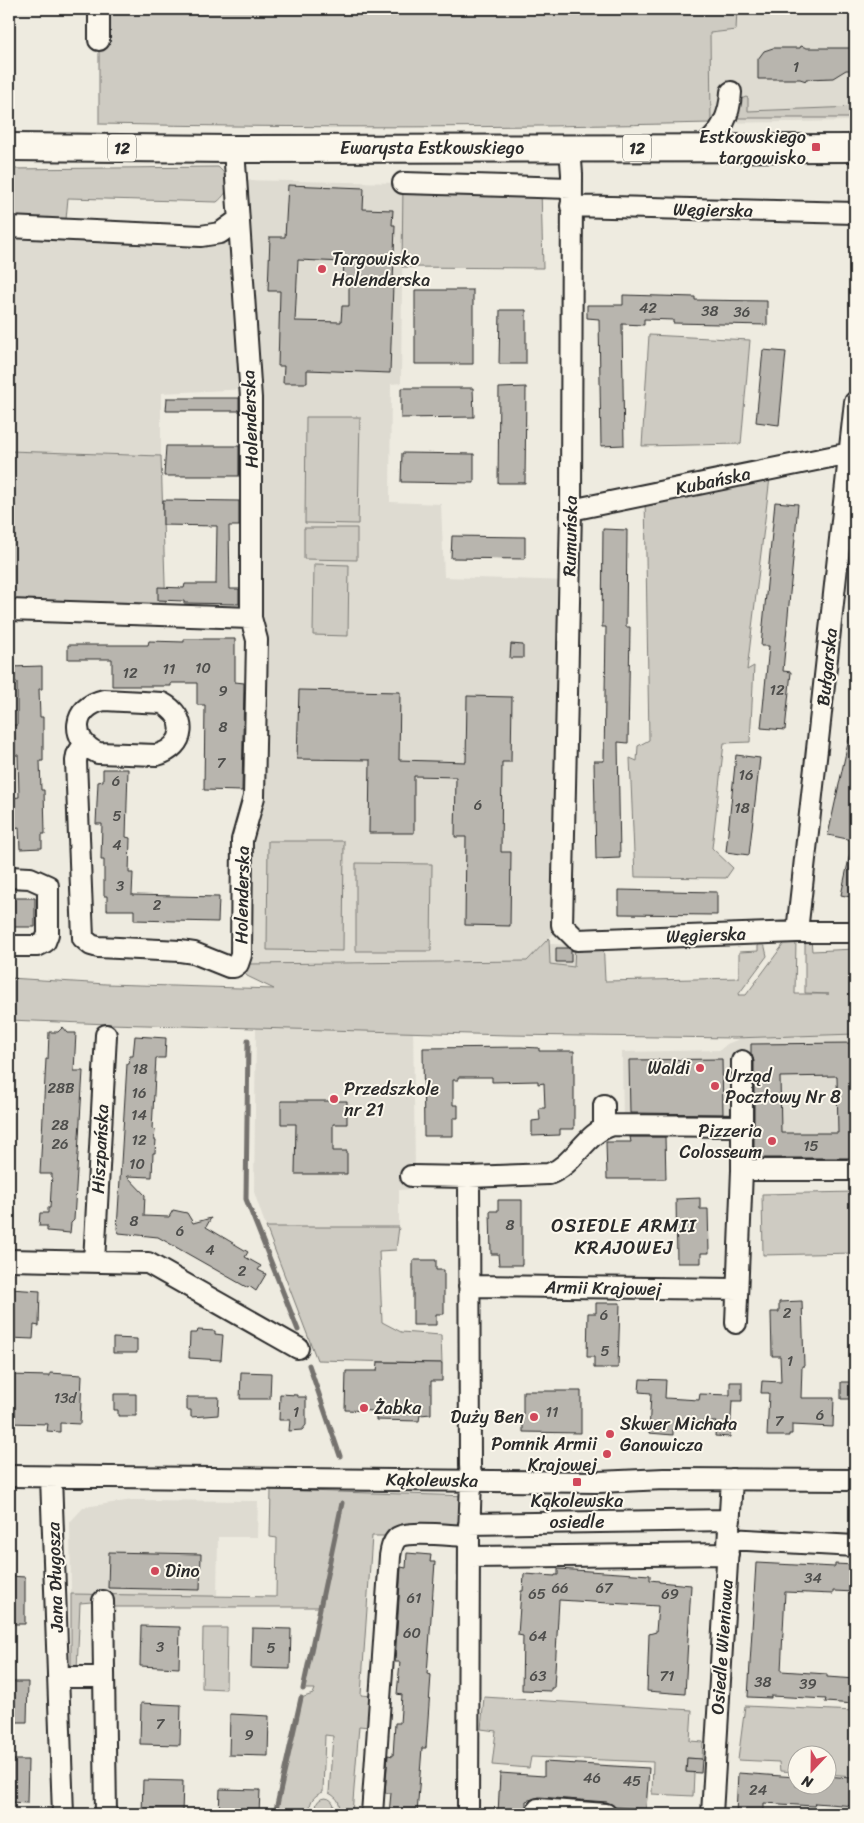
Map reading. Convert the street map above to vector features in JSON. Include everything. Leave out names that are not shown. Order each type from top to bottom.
[{"type":"main road","name":"Ewarysta Estkowskiego","points":[[9,147],[234,149],[855,148]]},
{"type":"street","points":[[99,9],[99,40]]},
{"type":"street","points":[[703,148],[713,140],[724,123],[729,108],[731,92]]},
{"type":"street","name":"Rumuńska","points":[[562,925],[571,510],[570,148]]},
{"type":"street","name":"Holenderska","points":[[84,744],[77,755],[76,761],[82,938],[91,945],[98,947],[194,953],[229,967],[234,967],[238,964],[241,955],[242,840],[254,797],[257,640],[251,618],[251,398],[234,149]]},
{"type":"street","name":"Węgierska","points":[[403,183],[571,197],[855,213]]},
{"type":"street","points":[[9,227],[201,236],[220,233],[238,220]]},
{"type":"street","name":"Bułgarska","points":[[797,932],[853,452],[855,402]]},
{"type":"street","name":"Kubańska","points":[[571,510],[853,452]]},
{"type":"street","points":[[9,610],[251,618]]},
{"type":"street","points":[[104,700],[162,703],[170,707],[177,714],[180,722],[181,731],[178,740],[166,752],[157,755],[98,753],[84,744],[78,728],[79,720],[88,706],[95,702],[104,700]]},
{"type":"street","points":[[9,878],[30,878],[48,886],[48,934],[45,942],[37,946],[9,946]]},
{"type":"street","name":"Węgierska","points":[[562,925],[577,940],[797,932],[855,932]]},
{"type":"street","name":"Hiszpańska","points":[[94,1262],[106,1035]]},
{"type":"street","points":[[736,1324],[742,1170],[742,1061]]},
{"type":"street","points":[[604,1105],[604,1127]]},
{"type":"street","points":[[411,1176],[469,1177],[549,1174],[558,1171],[596,1132],[604,1127],[613,1125],[741,1126]]},
{"type":"street","points":[[742,1170],[855,1170]]},
{"type":"street","points":[[468,1814],[469,1530],[471,1480],[469,1177]]},
{"type":"street","points":[[9,1260],[148,1263],[298,1348]]},
{"type":"street","name":"Armii Krajowej","points":[[469,1286],[737,1289]]},
{"type":"street","name":"Kąkolewska","points":[[9,1476],[599,1482],[664,1479],[855,1480]]},
{"type":"street","name":"Jana Długosza","points":[[51,1476],[63,1814]]},
{"type":"street","name":"Osiedle Wieniawa","points":[[712,1814],[732,1479]]},
{"type":"street","points":[[372,1814],[389,1566],[393,1544],[396,1539],[407,1534],[469,1530],[729,1538],[855,1546]]},
{"type":"street","points":[[470,1557],[729,1538]]},
{"type":"street","points":[[103,1601],[106,1814]]},
{"type":"street","points":[[58,1677],[104,1677]]},
{"type":"street","points":[[538,1809],[606,1814]]},
{"type":"shaded area","points":[[99,9],[737,9],[736,30],[710,33],[711,123],[405,127],[99,124]]},
{"type":"shaded area","points":[[737,9],[855,9],[855,121],[711,123],[710,33],[736,30]]},
{"type":"shaded area","points":[[746,97],[748,98],[748,111],[855,107],[855,118],[735,118],[738,103]]},
{"type":"shaded area","points":[[218,167],[228,184],[222,198],[217,202],[68,198],[65,230],[9,227],[9,169]]},
{"type":"shaded area","points":[[236,180],[403,183],[401,383],[391,384],[390,502],[441,504],[444,577],[569,581],[562,925],[527,961],[238,964],[254,797],[250,389],[161,393],[161,456],[9,451],[9,227],[201,236],[238,220]]},
{"type":"shaded area","points":[[403,183],[541,187],[543,268],[402,267]]},
{"type":"shaded area","points":[[649,335],[750,340],[741,444],[642,446]]},
{"type":"shaded area","points":[[306,417],[360,417],[358,524],[305,523]]},
{"type":"shaded area","points":[[9,451],[161,456],[166,615],[9,612]]},
{"type":"shaded area","points":[[771,469],[747,670],[754,666],[750,742],[724,743],[712,848],[733,868],[726,878],[635,877],[630,758],[637,761],[638,746],[649,740],[645,495]]},
{"type":"shaded area","points":[[304,528],[357,528],[357,560],[304,559]]},
{"type":"shaded area","points":[[314,564],[349,565],[348,636],[313,635]]},
{"type":"shaded area","points":[[268,841],[344,841],[343,951],[267,950]]},
{"type":"shaded area","points":[[356,863],[432,864],[431,951],[356,951]]},
{"type":"shaded area","points":[[549,938],[550,964],[574,967],[575,945],[603,939],[605,981],[739,978],[739,952],[758,951],[758,940],[764,943],[767,956],[738,995],[746,995],[786,941],[796,939],[795,994],[829,994],[805,993],[805,940],[811,939],[812,951],[855,949],[855,1034],[735,1038],[508,1035],[9,1020],[9,978],[106,984],[274,989],[247,976],[242,969],[246,964],[527,961]]},
{"type":"shaded area","points":[[549,944],[575,945],[575,967],[550,964]]},
{"type":"shaded area","name":"Przedszkole nr 21","points":[[413,1024],[415,1169],[411,1169],[411,1189],[399,1190],[399,1227],[266,1227],[254,1192],[256,1028]]},
{"type":"shaded area","points":[[855,1034],[855,1170],[742,1170],[741,1126],[623,1125],[622,1052],[720,1050],[727,1044],[742,1038]]},
{"type":"shaded area","points":[[855,1192],[855,1253],[763,1255],[762,1194]]},
{"type":"shaded area","points":[[266,1227],[399,1227],[396,1250],[379,1251],[382,1322],[401,1332],[441,1335],[442,1363],[317,1360]]},
{"type":"shaded area","points":[[271,1490],[470,1496],[469,1536],[372,1536],[361,1695],[372,1696],[370,1727],[359,1726],[352,1814],[338,1814],[340,1807],[338,1802],[329,1793],[333,1736],[325,1735],[323,1792],[312,1801],[310,1807],[311,1814],[275,1814],[301,1698],[313,1694],[315,1689],[303,1689],[320,1607],[103,1607],[103,1601],[80,1603],[77,1670],[71,1670],[71,1594],[276,1597],[277,1538],[270,1537]]},
{"type":"shaded area","points":[[133,1500],[258,1501],[257,1537],[218,1537],[217,1597],[71,1594],[70,1522],[84,1507]]},
{"type":"shaded area","points":[[203,1628],[227,1628],[226,1689],[202,1688]]},
{"type":"shaded area","points":[[484,1697],[692,1710],[690,1741],[703,1742],[702,1759],[687,1758],[686,1772],[694,1773],[693,1796],[652,1794],[653,1762],[531,1757],[529,1768],[492,1765],[496,1731],[481,1729]]},
{"type":"shaded area","points":[[745,1706],[855,1711],[855,1776],[836,1775],[836,1746],[786,1746],[786,1771],[780,1771],[779,1762],[738,1760]]},
{"type":"shaded area","points":[[321,1798],[329,1798],[334,1803],[332,1814],[321,1816],[316,1811],[316,1803]]},
{"type":"building","points":[[801,46],[807,48],[855,48],[855,70],[846,70],[833,78],[806,79],[806,81],[800,79],[758,79],[758,59],[764,51],[773,48],[800,48]]},
{"type":"building","points":[[288,185],[364,188],[363,209],[393,210],[392,225],[395,225],[390,373],[307,370],[307,383],[283,383],[284,366],[278,366],[280,291],[268,291],[270,237],[285,237]],"holes":[[[298,260],[344,262],[343,278],[349,279],[349,306],[342,306],[341,322],[295,321]]]},
{"type":"building","points":[[415,290],[473,290],[473,364],[415,364]]},
{"type":"building","points":[[623,295],[695,297],[695,300],[767,301],[767,325],[673,323],[673,320],[644,319],[644,325],[622,324],[624,445],[601,446],[599,319],[587,318],[587,305],[623,305]]},
{"type":"building","points":[[500,310],[526,310],[526,364],[499,364]]},
{"type":"building","points":[[763,350],[786,352],[779,425],[756,422]]},
{"type":"building","points":[[526,387],[525,483],[498,483],[499,388]]},
{"type":"building","points":[[401,388],[473,388],[474,417],[401,418]]},
{"type":"building","points":[[167,398],[239,398],[239,411],[166,411]]},
{"type":"building","points":[[166,446],[239,446],[239,476],[164,476]]},
{"type":"building","points":[[402,453],[474,454],[474,483],[401,482]]},
{"type":"building","points":[[163,500],[239,501],[239,526],[229,526],[230,589],[239,589],[239,604],[184,603],[184,601],[158,600],[158,587],[184,588],[185,584],[216,584],[217,526],[163,525]]},
{"type":"building","points":[[775,502],[798,504],[783,671],[791,672],[785,730],[761,728],[769,646],[761,646]]},
{"type":"building","points":[[603,529],[627,530],[626,627],[630,627],[628,743],[618,742],[620,858],[596,859],[594,761],[604,761],[606,627],[602,627]]},
{"type":"building","points":[[452,536],[525,537],[525,559],[451,558]]},
{"type":"building","points":[[184,639],[235,639],[235,682],[244,683],[242,791],[204,790],[205,705],[197,705],[197,683],[171,683],[171,686],[112,686],[112,659],[68,659],[68,645],[148,645],[149,641],[184,642]]},
{"type":"building","points":[[511,644],[523,645],[523,658],[510,658]]},
{"type":"building","points":[[42,666],[42,689],[39,689],[40,717],[43,717],[43,761],[40,761],[41,790],[44,790],[45,834],[42,834],[42,848],[20,849],[19,827],[13,828],[12,798],[19,797],[18,755],[11,755],[11,725],[17,725],[17,682],[10,683],[10,667]]},
{"type":"building","points":[[299,690],[400,692],[399,760],[466,762],[467,696],[512,697],[511,762],[502,762],[501,852],[511,852],[510,926],[465,925],[466,837],[455,837],[456,777],[414,776],[414,833],[369,833],[370,760],[297,759]]},
{"type":"building","points":[[850,734],[855,735],[855,822],[852,840],[828,835]]},
{"type":"building","points":[[736,755],[760,758],[749,855],[726,852]]},
{"type":"building","points":[[103,769],[128,769],[126,837],[130,838],[129,873],[133,873],[132,895],[219,897],[218,922],[134,920],[134,910],[107,910],[107,896],[104,896],[104,860],[101,860],[102,824],[96,824],[98,782],[103,781]]},
{"type":"building","points":[[850,854],[855,854],[855,898],[841,895]]},
{"type":"building","points":[[619,890],[717,892],[717,915],[619,914]]},
{"type":"building","points":[[9,898],[35,898],[35,927],[9,927]]},
{"type":"building","points":[[556,948],[568,948],[571,950],[571,962],[556,962]]},
{"type":"building","points":[[63,1027],[68,1033],[76,1033],[74,1071],[83,1071],[74,1220],[71,1223],[70,1233],[47,1231],[47,1226],[39,1226],[40,1213],[48,1213],[48,1208],[50,1208],[52,1174],[40,1174],[49,1032],[58,1032]]},
{"type":"building","points":[[135,1036],[166,1038],[165,1058],[156,1058],[152,1129],[155,1130],[154,1140],[156,1140],[155,1153],[153,1153],[152,1177],[127,1176],[145,1195],[144,1216],[169,1217],[173,1210],[187,1213],[193,1223],[211,1218],[206,1227],[248,1252],[245,1257],[261,1266],[258,1270],[266,1274],[256,1291],[158,1237],[119,1233],[117,1229],[127,1064],[129,1064],[130,1056],[133,1056]]},
{"type":"building","points":[[855,1043],[855,1158],[754,1158],[754,1061],[751,1054],[751,1044]],"holes":[[[837,1076],[838,1133],[781,1133],[780,1077]]]},
{"type":"building","points":[[423,1048],[539,1048],[539,1051],[574,1051],[574,1129],[560,1129],[560,1135],[532,1136],[532,1121],[540,1120],[539,1108],[545,1108],[544,1083],[538,1084],[538,1081],[492,1082],[492,1077],[458,1077],[458,1080],[453,1080],[453,1105],[458,1105],[458,1118],[453,1118],[453,1136],[424,1136]]},
{"type":"building","points":[[722,1059],[723,1114],[630,1113],[629,1060]]},
{"type":"building","points":[[281,1101],[347,1101],[347,1124],[333,1124],[333,1151],[347,1151],[347,1174],[295,1174],[296,1124],[281,1124]]},
{"type":"building","points":[[630,1137],[665,1137],[666,1179],[607,1179],[606,1142],[631,1142]]},
{"type":"building","points":[[700,1198],[700,1209],[708,1209],[709,1253],[701,1253],[701,1263],[677,1263],[676,1199]]},
{"type":"building","points":[[498,1200],[522,1200],[522,1265],[499,1265],[498,1254],[491,1254],[490,1211],[498,1211]]},
{"type":"building","points":[[413,1260],[436,1260],[436,1270],[444,1270],[444,1314],[436,1314],[436,1325],[413,1325]]},
{"type":"building","points":[[10,1289],[40,1291],[39,1326],[34,1325],[33,1339],[9,1338]]},
{"type":"building","points":[[802,1301],[804,1366],[802,1366],[801,1398],[834,1398],[833,1427],[792,1425],[792,1434],[789,1434],[789,1436],[767,1436],[769,1393],[761,1393],[762,1381],[781,1382],[780,1356],[772,1356],[771,1312],[779,1312],[779,1302]]},
{"type":"building","points":[[596,1303],[620,1303],[618,1368],[594,1368],[594,1357],[587,1357],[588,1313],[596,1313]]},
{"type":"building","points":[[198,1330],[215,1331],[215,1334],[223,1335],[221,1360],[189,1358],[190,1333],[197,1333]]},
{"type":"building","points":[[113,1338],[137,1339],[137,1353],[113,1353]]},
{"type":"building","points":[[378,1362],[442,1363],[442,1381],[431,1381],[431,1414],[420,1415],[419,1421],[376,1420],[376,1411],[345,1410],[346,1371],[377,1371]]},
{"type":"building","points":[[241,1372],[271,1373],[270,1399],[240,1399]]},
{"type":"building","points":[[50,1373],[82,1375],[80,1424],[60,1423],[60,1432],[47,1431],[48,1424],[9,1423],[9,1375],[50,1376]]},
{"type":"building","points":[[640,1379],[666,1380],[665,1398],[699,1400],[700,1394],[730,1395],[730,1382],[742,1382],[742,1401],[732,1401],[730,1437],[715,1436],[716,1422],[679,1421],[678,1429],[673,1429],[673,1435],[649,1433],[651,1393],[639,1392]]},
{"type":"building","points":[[841,1382],[855,1382],[855,1399],[841,1399]]},
{"type":"building","points":[[523,1391],[581,1391],[581,1433],[523,1432]]},
{"type":"building","points":[[114,1394],[136,1394],[136,1416],[118,1416],[118,1410],[114,1410]]},
{"type":"building","points":[[280,1394],[306,1397],[306,1425],[302,1430],[289,1431],[290,1420],[279,1420]]},
{"type":"building","points":[[187,1397],[219,1397],[218,1415],[191,1417],[191,1410],[187,1410]]},
{"type":"building","name":"Dino","points":[[109,1552],[201,1554],[200,1590],[108,1588]]},
{"type":"building","points":[[407,1553],[431,1555],[430,1562],[435,1562],[427,1674],[431,1675],[426,1748],[422,1748],[417,1814],[389,1814],[391,1793],[385,1793],[388,1755],[393,1756],[395,1723],[400,1723],[402,1695],[397,1694],[400,1662],[395,1662],[401,1567],[406,1568]]},
{"type":"building","points":[[756,1563],[835,1567],[835,1564],[855,1565],[855,1592],[833,1591],[833,1594],[785,1592],[781,1671],[827,1674],[827,1677],[855,1679],[855,1704],[825,1702],[826,1699],[771,1696],[771,1698],[748,1697]]},
{"type":"building","points":[[558,1569],[650,1575],[650,1580],[691,1585],[685,1694],[647,1691],[649,1634],[656,1632],[658,1606],[559,1600],[554,1688],[551,1688],[551,1691],[522,1690],[523,1636],[518,1635],[524,1574],[555,1576],[558,1575]]},
{"type":"building","points":[[9,1576],[25,1577],[25,1624],[9,1624]]},
{"type":"building","points":[[141,1626],[180,1627],[179,1668],[140,1666]]},
{"type":"building","points":[[252,1628],[291,1629],[290,1669],[251,1668]]},
{"type":"building","points":[[9,1682],[28,1682],[27,1722],[9,1722]]},
{"type":"building","points":[[141,1703],[181,1705],[180,1745],[140,1744]]},
{"type":"building","points":[[230,1714],[269,1716],[268,1756],[229,1755]]},
{"type":"building","points":[[687,1758],[702,1759],[701,1773],[686,1772]]},
{"type":"building","points":[[9,1760],[28,1760],[27,1803],[9,1802]]},
{"type":"building","points":[[544,1762],[649,1768],[646,1809],[615,1807],[607,1802],[539,1797],[526,1801],[526,1814],[498,1814],[500,1773],[544,1776]]},
{"type":"building","points":[[738,1773],[786,1776],[786,1796],[836,1796],[836,1777],[851,1778],[851,1781],[855,1781],[855,1806],[815,1803],[814,1806],[764,1803],[764,1814],[736,1814]]},
{"type":"building","points":[[143,1780],[183,1781],[182,1814],[142,1814]]},
{"type":"building","points":[[220,1789],[260,1790],[259,1814],[219,1814]]},
{"type":"waterway","points":[[248,1040],[246,1199],[298,1330]]},
{"type":"waterway","points":[[309,1365],[340,1456]]},
{"type":"waterway","points":[[303,1689],[342,1503]]},
{"type":"waterway","points":[[275,1814],[301,1698]]},
{"type":"place","name":"Estkowskiego targowisko","points":[[816,147]]},
{"type":"place","name":"Targowisko Holenderska","points":[[322,269]]},
{"type":"place","name":"Waldi","points":[[700,1068]]},
{"type":"place","name":"Urząd Pocztowy Nr 8","points":[[715,1086]]},
{"type":"place","name":"Przedszkole nr 21","points":[[334,1099]]},
{"type":"place","name":"Pizzeria Colosseum","points":[[772,1141]]},
{"type":"place","name":"Żabka","points":[[364,1408]]},
{"type":"place","name":"Duży Ben","points":[[534,1417]]},
{"type":"place","name":"Skwer Michała Ganowicza","points":[[610,1434]]},
{"type":"place","name":"Pomnik Armii Krajowej","points":[[607,1454]]},
{"type":"place","name":"Kąkolewska osiedle","points":[[577,1482]]},
{"type":"place","name":"Dino","points":[[155,1571]]},
{"type":"district","name":"OSIEDLE ARMII KRAJOWEJ","points":[[624,1236]]}]
